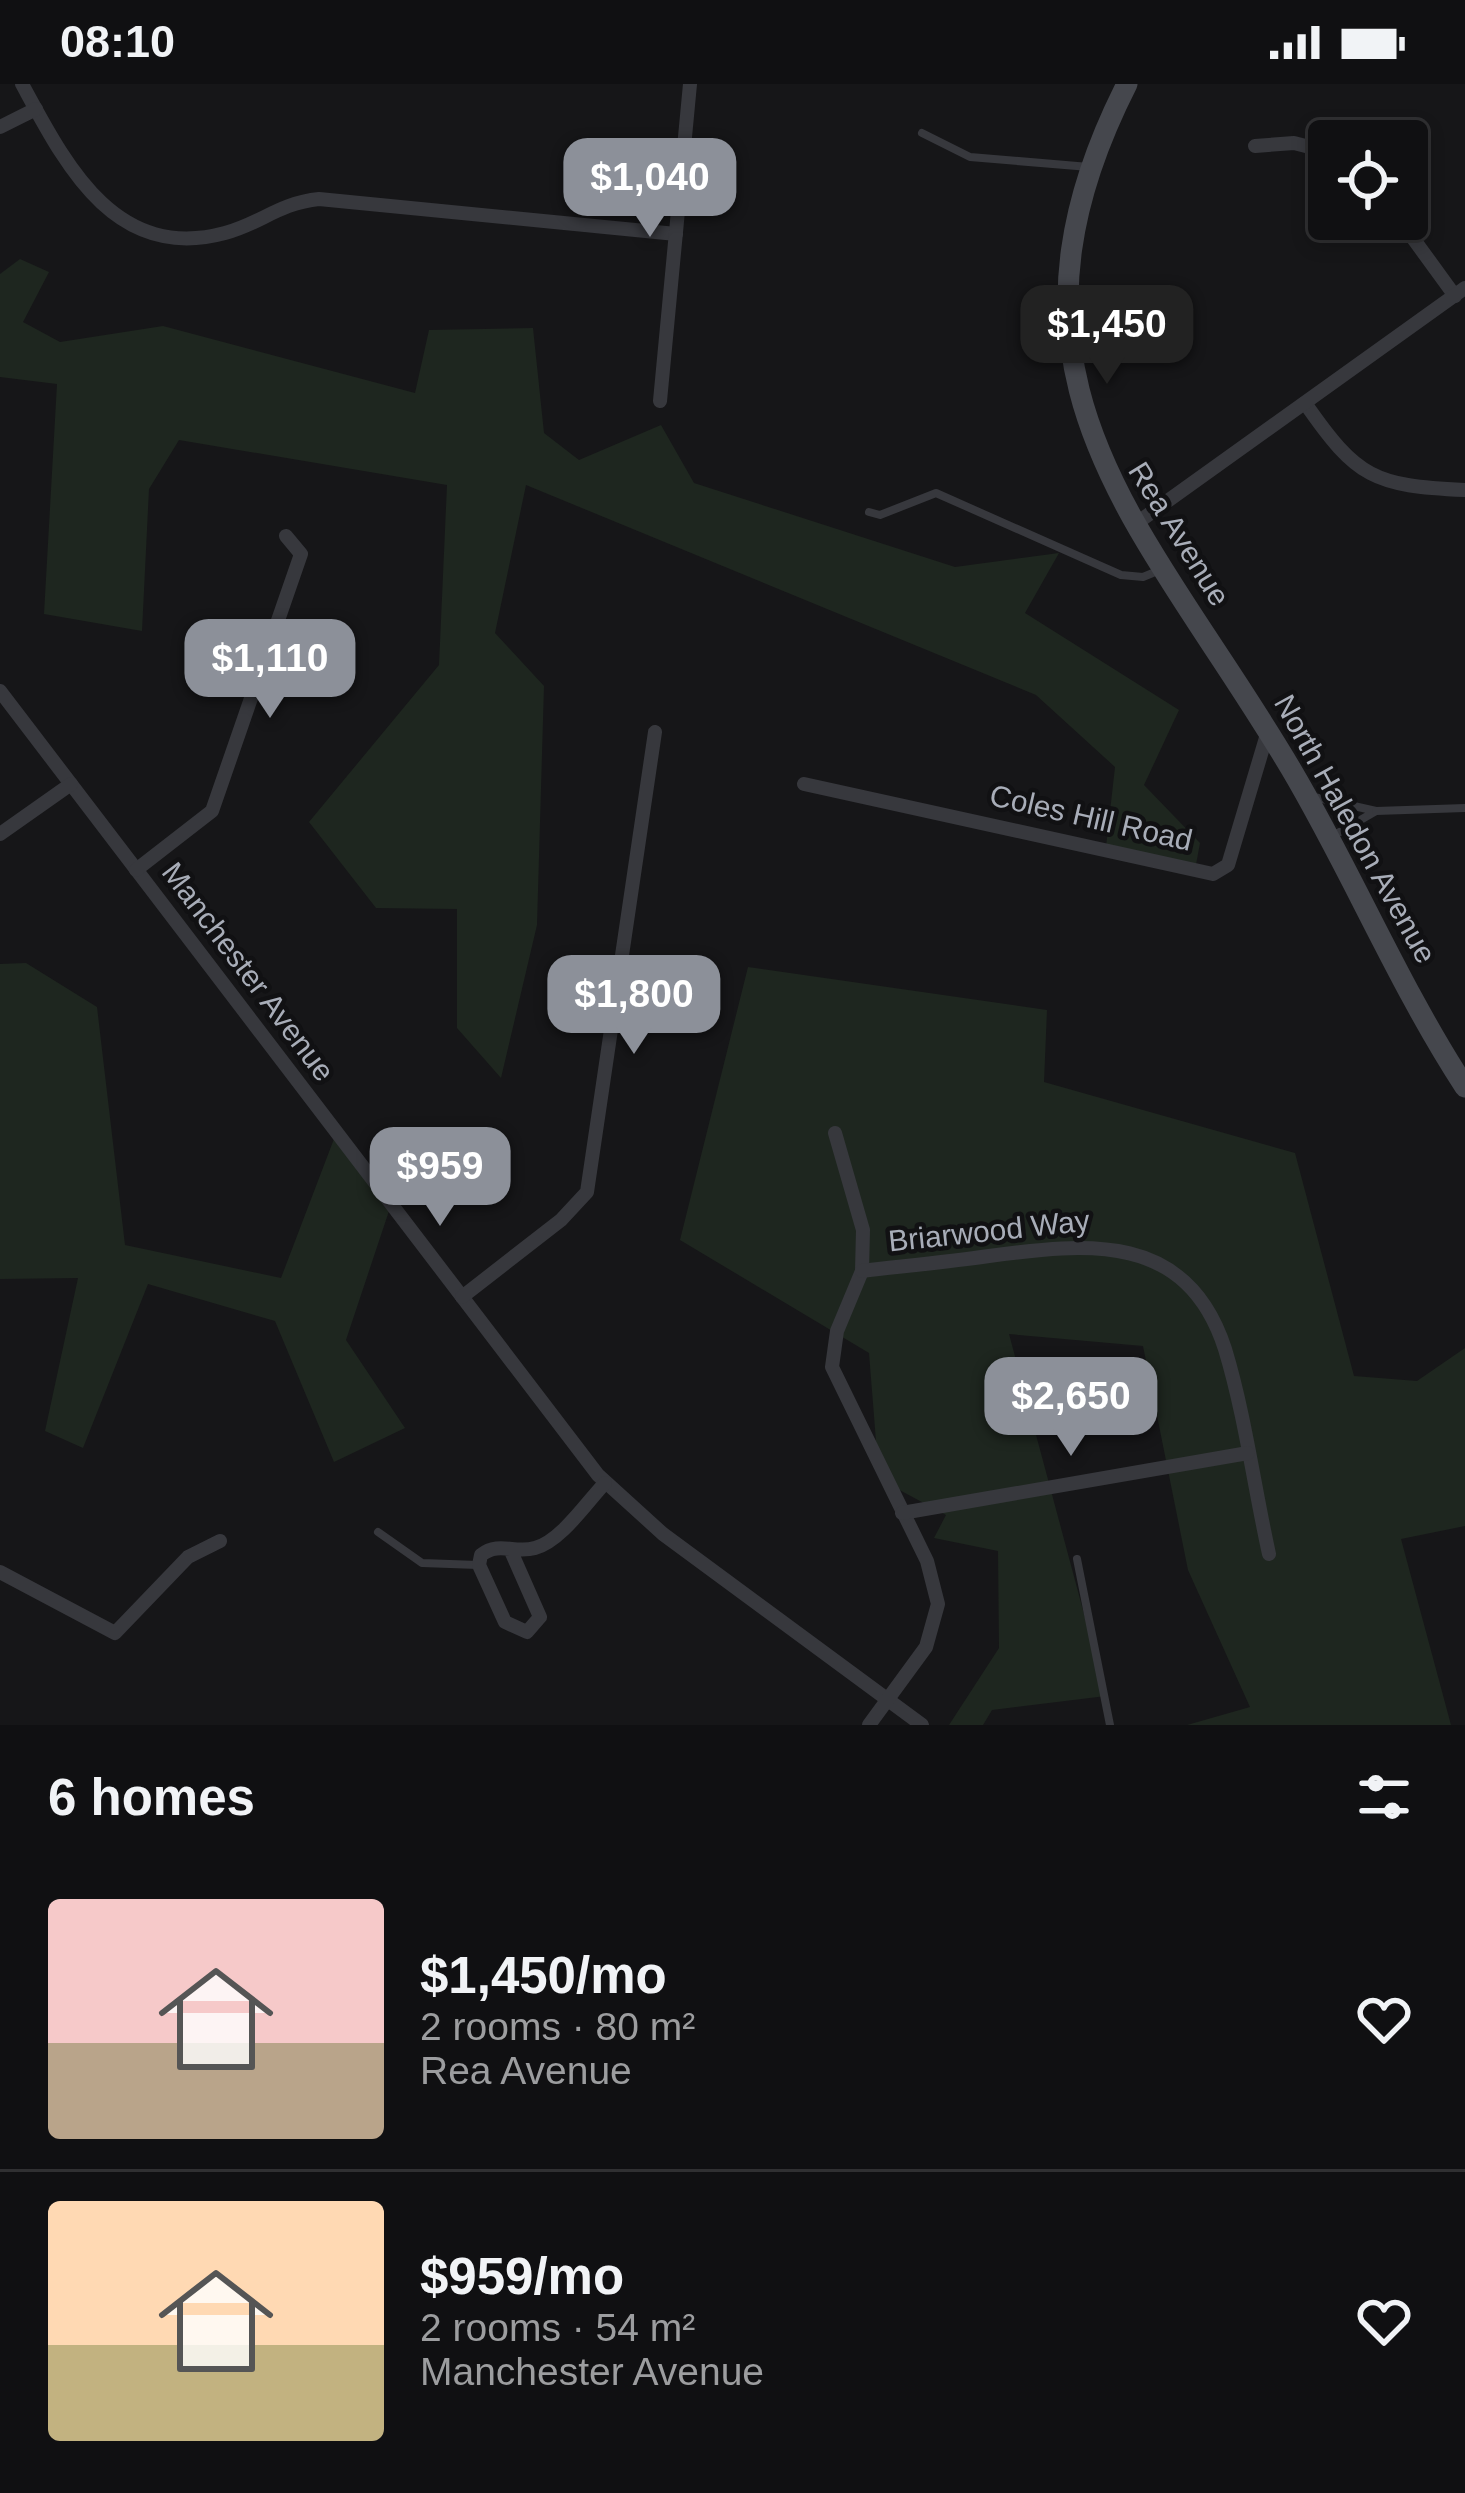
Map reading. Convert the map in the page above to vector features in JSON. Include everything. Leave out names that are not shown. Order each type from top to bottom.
[{"type":"street","points":[[22,84],[71,173],[97,201],[122,220],[174,236],[221,235],[274,208],[318,199],[676,233]]},
{"type":"street","points":[[660,401],[690,84]]},
{"type":"street","name":"Rea Avenue","points":[[1127,84],[1090,167],[1072,248],[1070,328],[1086,419],[1104,472],[1225,664]]},
{"type":"street","points":[[0,127],[36,109]]},
{"type":"street","points":[[1255,146],[1308,147]]},
{"type":"street","points":[[1134,525],[1460,292],[1417,240]]},
{"type":"street","points":[[1305,403],[1341,455],[1367,476],[1402,488],[1465,490]]},
{"type":"street","points":[[136,870],[212,811],[301,554],[286,536]]},
{"type":"street","name":"North Haledon Avenue","points":[[1225,664],[1306,796],[1465,1087]]},
{"type":"street","name":"Manchester Avenue","points":[[0,691],[605,1483],[663,1534],[922,1725]]},
{"type":"street","name":"Coles Hill Road","points":[[804,784],[1213,874],[1228,865],[1268,731]]},
{"type":"street","points":[[462,1297],[561,1220],[587,1192],[597,1159],[655,732]]},
{"type":"street","points":[[0,834],[71,784]]},
{"type":"street","points":[[835,1133],[863,1230],[862,1271],[837,1331],[832,1367],[927,1561],[938,1617],[926,1647],[869,1725]]},
{"type":"street","name":"Briarwood Way","points":[[862,1271],[1086,1246],[1149,1257],[1207,1309],[1224,1345],[1268,1554]]},
{"type":"street","points":[[902,1513],[1248,1454]]},
{"type":"street","points":[[510,1549],[541,1617],[535,1629],[519,1631],[506,1622],[479,1565],[484,1551],[545,1544],[605,1483]]},
{"type":"street","points":[[0,1571],[116,1633],[188,1557],[220,1540]]},
{"type":"lane","points":[[922,133],[970,157],[1090,167]]},
{"type":"lane","points":[[869,512],[880,515],[923,494],[940,494],[1121,575],[1143,577],[1162,569]]},
{"type":"lane","points":[[1306,796],[1376,811],[1465,808]]},
{"type":"lane","points":[[1329,838],[1376,811]]},
{"type":"lane","points":[[378,1532],[422,1563],[479,1565]]},
{"type":"lane","points":[[1077,1559],[1110,1725]]},
{"type":"shaded area","points":[[20,259],[49,272],[23,322],[60,342],[163,326],[415,393],[429,330],[533,328],[544,433],[579,460],[661,425],[694,483],[955,567],[1059,553],[1025,613],[1179,710],[1144,785],[1200,843],[1195,870],[1106,847],[1115,767],[1036,695],[526,485],[495,633],[544,686],[537,925],[501,1078],[457,1028],[457,909],[376,908],[309,822],[439,665],[447,485],[179,440],[149,489],[142,631],[44,614],[57,384],[0,377],[0,274]]},
{"type":"shaded area","points":[[26,963],[97,1007],[125,1245],[281,1278],[337,1131],[392,1202],[346,1340],[405,1428],[334,1462],[275,1321],[148,1284],[83,1448],[45,1431],[78,1278],[0,1279],[0,964]]},
{"type":"shaded area","points":[[748,967],[1047,1010],[1044,1082],[1295,1153],[1354,1376],[1417,1381],[1465,1348],[1465,1526],[1401,1539],[1451,1725],[1187,1725],[1250,1707],[1188,1570],[1143,1346],[1009,1334],[1106,1696],[992,1710],[983,1725],[949,1725],[999,1648],[998,1551],[934,1538],[946,1515],[879,1479],[869,1353],[680,1240]]}]
